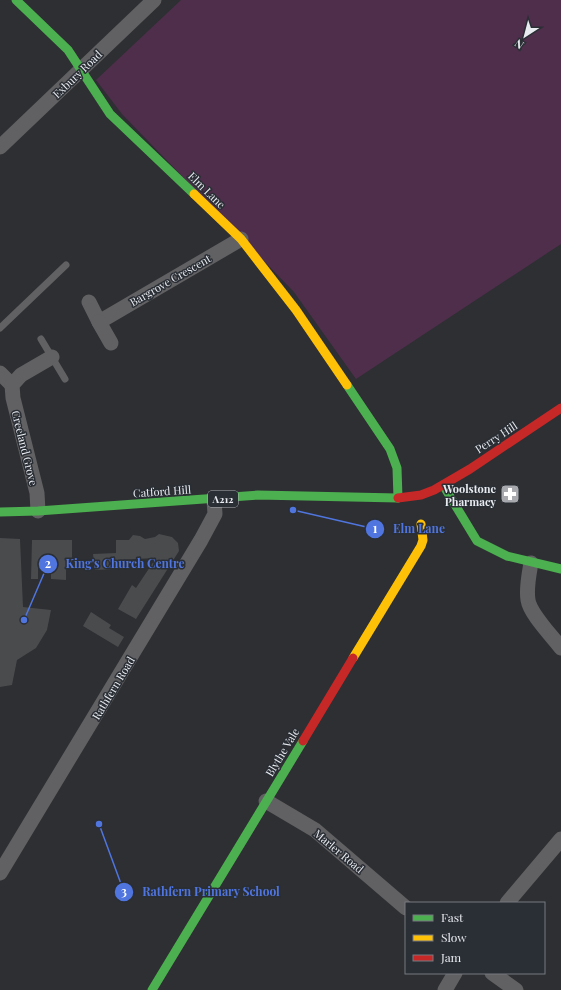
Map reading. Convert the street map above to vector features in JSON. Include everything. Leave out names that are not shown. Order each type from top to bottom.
[{"type":"street","name":"Elm Lane","points":[[16,0],[68,50],[110,114],[241,239],[296,310],[390,449],[397,468],[398,498]]},
{"type":"street","name":"Exbury Road","points":[[0,148],[154,0]]},
{"type":"street","name":"Bargrove Crescent","points":[[99,322],[241,239]]},
{"type":"street","points":[[89,302],[111,343]]},
{"type":"street","points":[[0,373],[12,385],[21,375],[52,357]]},
{"type":"street","name":"Creeland Grove","points":[[12,385],[13,398],[37,493],[38,511]]},
{"type":"street","name":"Perry Hill","points":[[443,485],[561,408]]},
{"type":"street","points":[[443,485],[477,541],[486,547],[531,563],[561,569]]},
{"type":"street","name":"Catford Hill","points":[[0,512],[214,500],[271,495],[398,498],[425,494],[443,485]]},
{"type":"street","name":"Rathfern Road","points":[[0,873],[202,540],[216,514],[214,500]]},
{"type":"street","name":"Blythe Vale","points":[[152,990],[421,546],[423,540],[421,524]]},
{"type":"street","points":[[531,563],[528,584],[528,601],[533,613],[561,648]]},
{"type":"street","name":"Marler Road","points":[[266,801],[315,830],[405,907]]},
{"type":"street","points":[[508,902],[561,839]]},
{"type":"street","points":[[445,990],[453,974]]},
{"type":"street","points":[[493,974],[516,990]]},
{"type":"lane","points":[[0,328],[66,265]]},
{"type":"lane","points":[[42,339],[65,380]]},
{"type":"shaded area","points":[[181,0],[561,0],[561,244],[356,379],[294,292],[122,114],[96,80]]},
{"type":"building","points":[[159,534],[172,537],[178,543],[179,551],[136,619],[118,609],[132,585],[136,588],[156,558],[117,560],[117,569],[95,570],[93,554],[116,553],[116,540],[129,540],[133,535],[140,536],[145,539],[155,537]]},
{"type":"building","points":[[0,538],[20,539],[23,607],[51,610],[47,630],[36,648],[17,660],[12,685],[0,687]]},
{"type":"building","points":[[32,540],[72,540],[72,564],[66,564],[66,580],[51,579],[51,563],[38,563],[38,579],[31,579]]},
{"type":"building","points":[[91,612],[111,625],[109,628],[124,637],[118,647],[83,626]]},
{"type":"traffic: fast","points":[[16,0],[68,50],[110,114],[194,194]]},
{"type":"traffic: fast","points":[[347,385],[390,449],[397,468],[398,498]]},
{"type":"traffic: fast","points":[[443,485],[477,541],[507,556],[561,569]]},
{"type":"traffic: fast","points":[[0,512],[38,511],[258,495],[398,498]]},
{"type":"traffic: fast","points":[[152,990],[303,741]]},
{"type":"traffic: slow","points":[[194,194],[241,239],[296,310],[347,385]]},
{"type":"traffic: slow","points":[[353,658],[421,546],[423,540],[421,524]]},
{"type":"traffic: jam","points":[[398,498],[421,495],[434,490],[470,469],[561,408]]},
{"type":"traffic: jam","points":[[303,741],[353,658]]},
{"type":"place","name":"Woolstone Pharmacy","points":[[510,494]]},
{"type":"place","name":"Elm Lane","points":[[293,510]]},
{"type":"place","name":"King's Church Centre","points":[[24,620]]},
{"type":"place","name":"Rathfern Primary School","points":[[99,824]]}]
